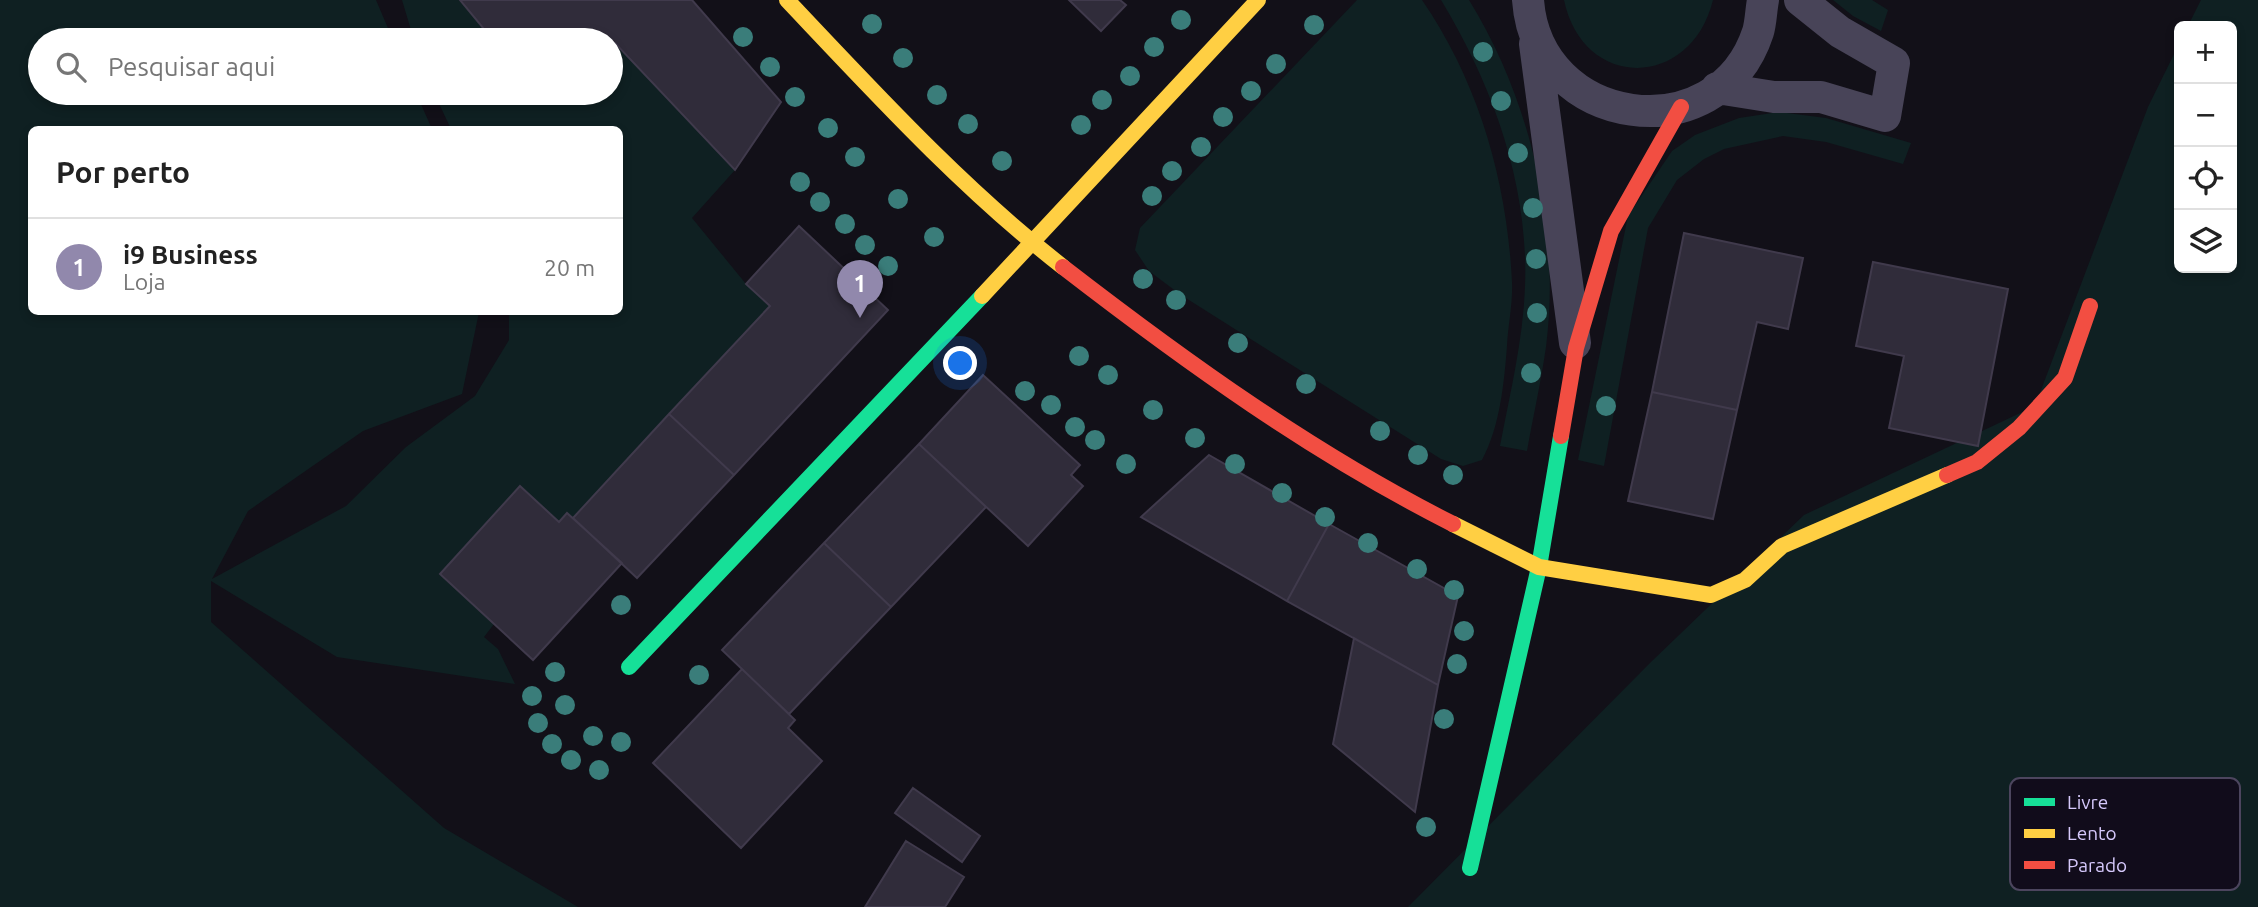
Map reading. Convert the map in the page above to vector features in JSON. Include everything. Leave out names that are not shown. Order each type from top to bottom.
[{"type":"street","points":[[787,0],[907,128],[1032,243],[1139,326],[1273,419],[1432,513],[1539,567],[1711,595],[1745,580],[1782,547],[1977,462],[2019,428],[2066,378],[2090,306]]},
{"type":"street","points":[[629,667],[1032,243],[1258,0]]},
{"type":"street","points":[[1528,0],[1576,348]]},
{"type":"street","points":[[1534,35],[1552,67],[1578,91],[1610,107],[1646,113],[1681,107],[1717,88],[1742,63],[1758,32],[1763,0]]},
{"type":"street","points":[[1717,88],[1774,97],[1821,97],[1885,116],[1894,63],[1840,32],[1800,0]]},
{"type":"street","points":[[1469,868],[1539,567],[1576,348],[1611,230],[1681,107]]},
{"type":"shaded area","points":[[0,0],[376,0],[388,28],[28,28],[28,105],[421,105],[431,126],[28,126],[28,315],[478,315],[462,394],[363,431],[248,511],[212,579],[346,506],[406,447],[475,396],[509,340],[509,315],[623,315],[623,126],[450,126],[440,105],[623,105],[623,51],[735,170],[692,218],[746,284],[770,306],[573,518],[567,513],[559,522],[440,574],[494,624],[484,637],[498,649],[515,684],[337,657],[211,581],[211,622],[444,828],[578,907],[0,907]]},
{"type":"shaded area","points":[[402,0],[460,0],[483,28],[410,28]]},
{"type":"shaded area","points":[[1357,0],[1422,0],[1442,32],[1474,99],[1496,170],[1504,207],[1512,282],[1504,375],[1497,419],[1488,447],[1482,460],[1463,466],[1441,459],[1181,295],[1149,271],[1135,250],[1140,228]]},
{"type":"shaded area","points":[[1441,0],[1469,0],[1491,39],[1525,123],[1545,212],[1550,303],[1542,373],[1527,451],[1500,446],[1524,307],[1525,249],[1514,174],[1504,138],[1477,67]]},
{"type":"shaded area","points":[[1564,0],[1713,0],[1701,30],[1683,51],[1661,64],[1637,68],[1614,64],[1592,51],[1575,30]]},
{"type":"shaded area","points":[[1833,0],[1872,0],[1888,10],[1881,31],[1853,16]]},
{"type":"shaded area","points":[[2201,0],[2258,0],[2258,907],[1408,907],[1651,662],[1804,515],[2035,406],[2148,107],[2174,54],[2174,273],[2237,273],[2237,21],[2190,21]]},
{"type":"shaded area","points":[[1779,112],[1826,118],[1911,143],[1903,164],[1826,142],[1783,136],[1724,149],[1704,159],[1677,180],[1648,228],[1604,466],[1578,460],[1628,216],[1672,151],[1695,135],[1739,118]]},
{"type":"building","points":[[460,0],[692,0],[781,102],[735,170],[623,51],[623,28],[483,28]]},
{"type":"building","points":[[1069,0],[1120,0],[1126,5],[1101,31]]},
{"type":"building","points":[[799,226],[888,310],[734,475],[669,414],[770,306],[746,284]]},
{"type":"building","points":[[1684,233],[1803,258],[1788,329],[1757,322],[1737,410],[1652,392]]},
{"type":"building","points":[[1873,262],[2008,289],[1978,446],[1889,428],[1904,356],[1856,346]]},
{"type":"building","points":[[983,375],[1080,465],[1071,475],[1083,486],[1028,546],[919,444]]},
{"type":"building","points":[[1652,392],[1737,410],[1713,519],[1628,501]]},
{"type":"building","points":[[669,414],[734,475],[637,578],[573,518]]},
{"type":"building","points":[[919,444],[986,507],[891,607],[824,543]]},
{"type":"building","points":[[1209,455],[1329,524],[1287,601],[1141,517]]},
{"type":"building","points":[[520,486],[559,522],[567,513],[622,563],[533,660],[440,574]]},
{"type":"building","points":[[1329,524],[1458,596],[1438,685],[1287,601]]},
{"type":"building","points":[[824,543],[891,607],[789,714],[722,650]]},
{"type":"building","points":[[1354,638],[1438,685],[1415,812],[1333,744]]},
{"type":"building","points":[[742,669],[795,720],[788,728],[822,761],[741,848],[653,763]]},
{"type":"building","points":[[913,788],[980,836],[962,862],[895,813]]},
{"type":"building","points":[[906,841],[964,877],[945,907],[865,907]]},
{"type":"traffic: fast","points":[[629,667],[982,296]]},
{"type":"traffic: fast","points":[[1470,868],[1539,567],[1561,436]]},
{"type":"traffic: slow","points":[[787,0],[886,105],[954,172],[1063,267]]},
{"type":"traffic: slow","points":[[982,296],[1258,0]]},
{"type":"traffic: slow","points":[[1453,524],[1539,567],[1711,595],[1745,580],[1782,546],[1947,475]]},
{"type":"traffic: jam","points":[[1561,436],[1576,348],[1611,231],[1681,107]]},
{"type":"traffic: jam","points":[[1063,267],[1252,405],[1351,468],[1453,524]]},
{"type":"traffic: jam","points":[[1947,475],[1977,462],[2019,428],[2065,378],[2090,306]]},
{"type":"place","name":"i9 Business","points":[[860,318]]}]
